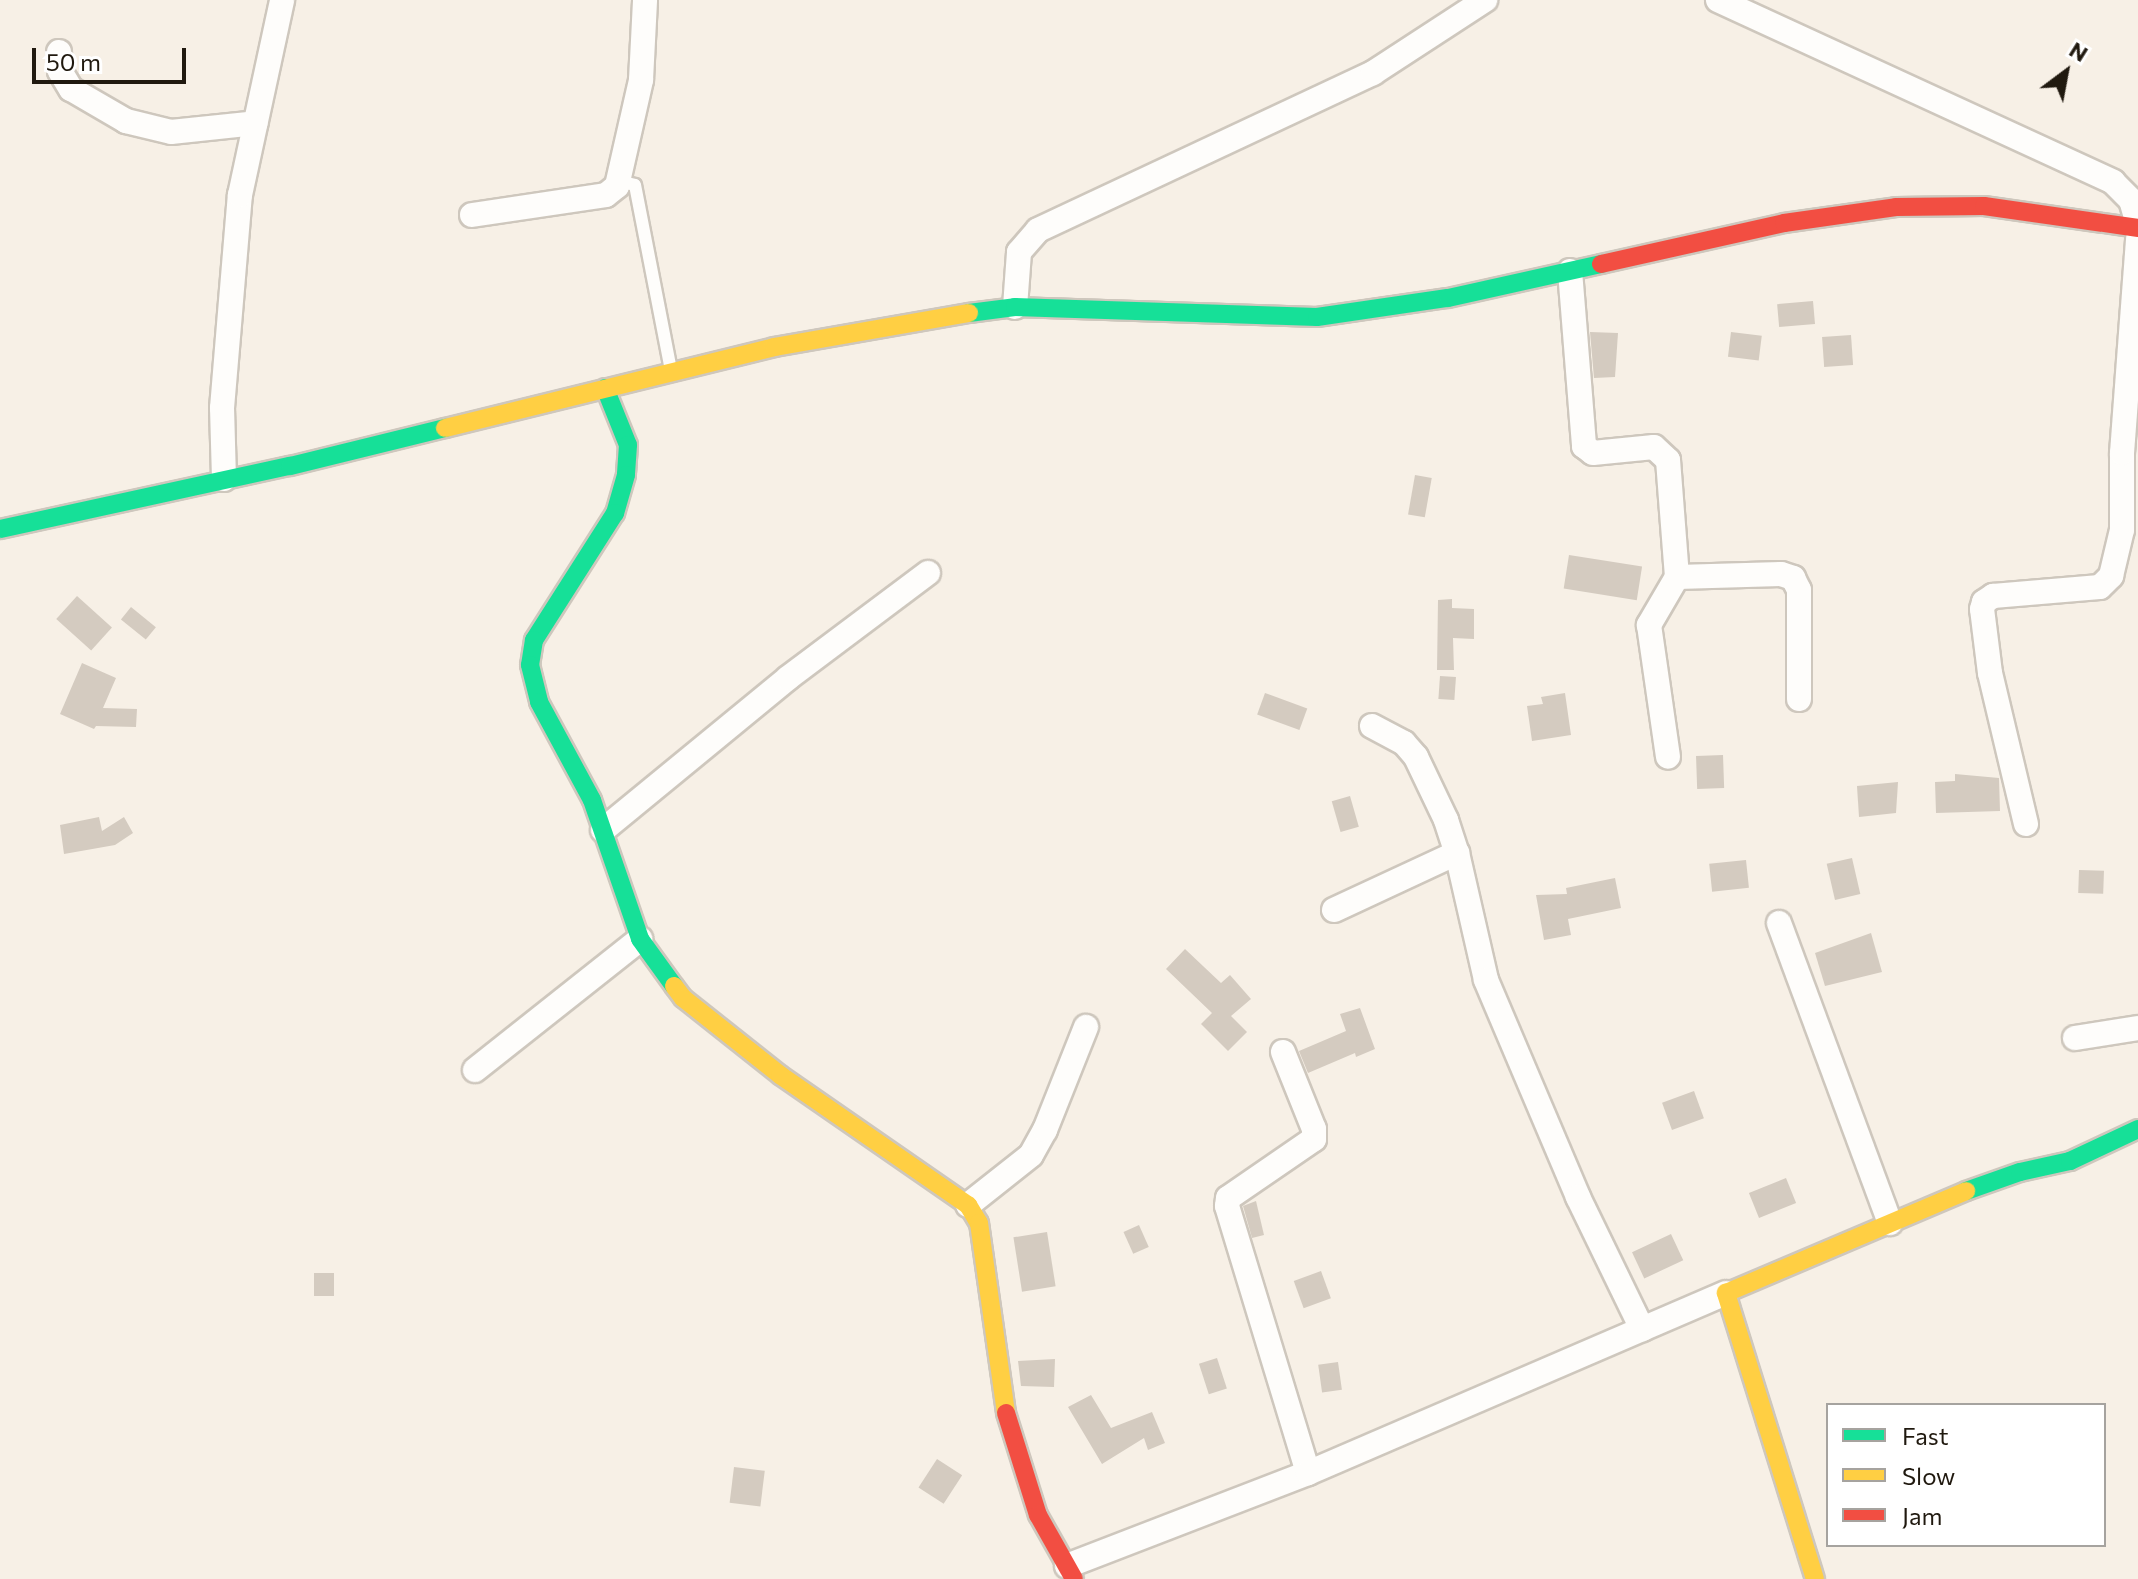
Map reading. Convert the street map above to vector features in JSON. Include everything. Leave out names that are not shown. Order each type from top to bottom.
[{"type":"street","points":[[224,479],[222,408],[240,195],[282,0]]},
{"type":"street","points":[[472,215],[606,195],[619,181],[641,80],[645,0]]},
{"type":"street","points":[[1015,307],[1019,252],[1038,230],[1373,73],[1485,0]]},
{"type":"street","points":[[0,529],[290,466],[789,344],[1015,307],[1317,317],[1448,298],[1784,223],[1896,207],[1984,206],[2138,227],[2131,200],[2113,182],[1718,0]]},
{"type":"street","points":[[59,52],[60,71],[71,89],[126,121],[171,132],[256,123]]},
{"type":"street","points":[[2026,824],[1990,673],[1982,609],[1984,602],[1993,596],[2100,587],[2111,576],[2122,530],[2122,453],[2138,239]]},
{"type":"street","points":[[1570,271],[1584,446],[1593,453],[1654,447],[1668,460],[1677,577],[1649,625],[1668,757]]},
{"type":"street","points":[[605,388],[628,445],[626,475],[615,513],[534,640],[530,665],[539,702],[592,800],[640,939],[683,998],[780,1075],[968,1205],[979,1223],[999,1377],[1019,1463],[1038,1515],[1070,1572],[1890,1223],[2020,1172],[2070,1161],[2138,1129]]},
{"type":"street","points":[[603,830],[788,678],[928,573]]},
{"type":"street","points":[[1677,577],[1781,574],[1793,578],[1799,590],[1799,699]]},
{"type":"street","points":[[1372,726],[1404,743],[1416,757],[1446,820],[1457,853],[1486,980],[1572,1183],[1642,1329]]},
{"type":"street","points":[[1334,910],[1457,853]]},
{"type":"street","points":[[1779,923],[1890,1223]]},
{"type":"street","points":[[475,1070],[640,939]]},
{"type":"street","points":[[968,1205],[1031,1155],[1086,1027]]},
{"type":"street","points":[[2075,1038],[2138,1028]]},
{"type":"street","points":[[1283,1052],[1314,1129],[1314,1139],[1228,1198],[1227,1206],[1308,1473]]},
{"type":"street","points":[[1726,1293],[1815,1579]]},
{"type":"lane","points":[[619,181],[635,185],[672,372]]},
{"type":"building","points":[[1813,301],[1815,324],[1779,327],[1777,304]]},
{"type":"building","points":[[1590,332],[1618,333],[1615,377],[1594,378]]},
{"type":"building","points":[[1731,332],[1762,336],[1759,361],[1728,357]]},
{"type":"building","points":[[1851,335],[1853,365],[1824,367],[1822,337]]},
{"type":"building","points":[[1415,475],[1432,478],[1425,517],[1408,514]]},
{"type":"building","points":[[1569,555],[1642,567],[1637,600],[1564,589]]},
{"type":"building","points":[[77,596],[112,627],[91,650],[56,619]]},
{"type":"building","points":[[1452,599],[1452,608],[1474,609],[1474,639],[1453,638],[1454,670],[1437,670],[1438,600]]},
{"type":"building","points":[[131,607],[156,627],[146,640],[121,619]]},
{"type":"building","points":[[82,663],[116,678],[103,708],[137,709],[136,727],[96,726],[94,729],[60,714]]},
{"type":"building","points":[[1440,676],[1456,677],[1454,700],[1438,699]]},
{"type":"building","points":[[1265,693],[1307,708],[1299,730],[1257,715]]},
{"type":"building","points":[[1565,693],[1571,735],[1532,741],[1527,706],[1543,704],[1541,697]]},
{"type":"building","points":[[1723,755],[1724,788],[1697,789],[1696,756]]},
{"type":"building","points":[[1955,774],[1999,778],[2000,811],[1936,813],[1935,782],[1955,781]]},
{"type":"building","points":[[1898,782],[1896,813],[1859,817],[1857,786]]},
{"type":"building","points":[[1350,796],[1359,827],[1341,832],[1332,801]]},
{"type":"building","points":[[99,817],[102,831],[124,817],[133,833],[115,845],[64,854],[60,825]]},
{"type":"building","points":[[1852,858],[1860,894],[1835,900],[1827,864]]},
{"type":"building","points":[[1746,860],[1749,888],[1712,892],[1709,864]]},
{"type":"building","points":[[2079,870],[2104,871],[2103,894],[2078,893]]},
{"type":"building","points":[[1615,878],[1621,908],[1568,919],[1571,935],[1544,940],[1536,895],[1567,894],[1566,888]]},
{"type":"building","points":[[1871,933],[1882,972],[1825,986],[1815,953]]},
{"type":"building","points":[[1185,949],[1221,983],[1230,975],[1251,999],[1231,1016],[1247,1032],[1228,1051],[1201,1024],[1212,1013],[1166,969]]},
{"type":"building","points":[[1360,1008],[1375,1049],[1356,1057],[1355,1053],[1308,1073],[1299,1051],[1346,1031],[1340,1014]]},
{"type":"building","points":[[1694,1091],[1704,1118],[1672,1130],[1662,1103]]},
{"type":"building","points":[[1786,1178],[1796,1203],[1759,1218],[1749,1193]]},
{"type":"building","points":[[1256,1201],[1264,1235],[1252,1238],[1243,1206]]},
{"type":"building","points":[[1139,1225],[1149,1247],[1133,1254],[1123,1232]]},
{"type":"building","points":[[1047,1232],[1056,1286],[1022,1292],[1013,1237]]},
{"type":"building","points":[[1671,1234],[1683,1260],[1644,1278],[1632,1252]]},
{"type":"building","points":[[1321,1271],[1331,1298],[1304,1308],[1294,1281]]},
{"type":"building","points":[[314,1273],[334,1273],[334,1296],[314,1296]]},
{"type":"building","points":[[1217,1358],[1227,1388],[1209,1394],[1199,1364]]},
{"type":"building","points":[[1055,1359],[1054,1387],[1021,1386],[1018,1361]]},
{"type":"building","points":[[1338,1362],[1342,1390],[1322,1393],[1318,1365]]},
{"type":"building","points":[[1091,1395],[1111,1428],[1152,1412],[1165,1443],[1148,1450],[1144,1438],[1102,1464],[1068,1407]]},
{"type":"building","points":[[937,1459],[962,1475],[944,1504],[918,1488]]},
{"type":"building","points":[[734,1467],[765,1471],[760,1507],[730,1503]]},
{"type":"traffic: fast","points":[[969,313],[1015,307],[1317,317],[1448,298],[1601,264]]},
{"type":"traffic: fast","points":[[605,388],[628,445],[626,475],[615,513],[534,640],[530,665],[539,702],[592,800],[640,939],[674,986]]},
{"type":"traffic: fast","points":[[0,529],[290,466],[445,428]]},
{"type":"traffic: fast","points":[[1966,1191],[2020,1172],[2070,1161],[2138,1129]]},
{"type":"traffic: slow","points":[[445,428],[774,347],[969,313]]},
{"type":"traffic: slow","points":[[674,986],[683,998],[780,1075],[968,1205],[979,1223],[1006,1413]]},
{"type":"traffic: slow","points":[[1815,1579],[1726,1293],[1966,1191]]},
{"type":"traffic: jam","points":[[1601,264],[1784,223],[1896,207],[1984,206],[2138,228]]},
{"type":"traffic: jam","points":[[1006,1413],[1038,1515],[1074,1579]]}]
